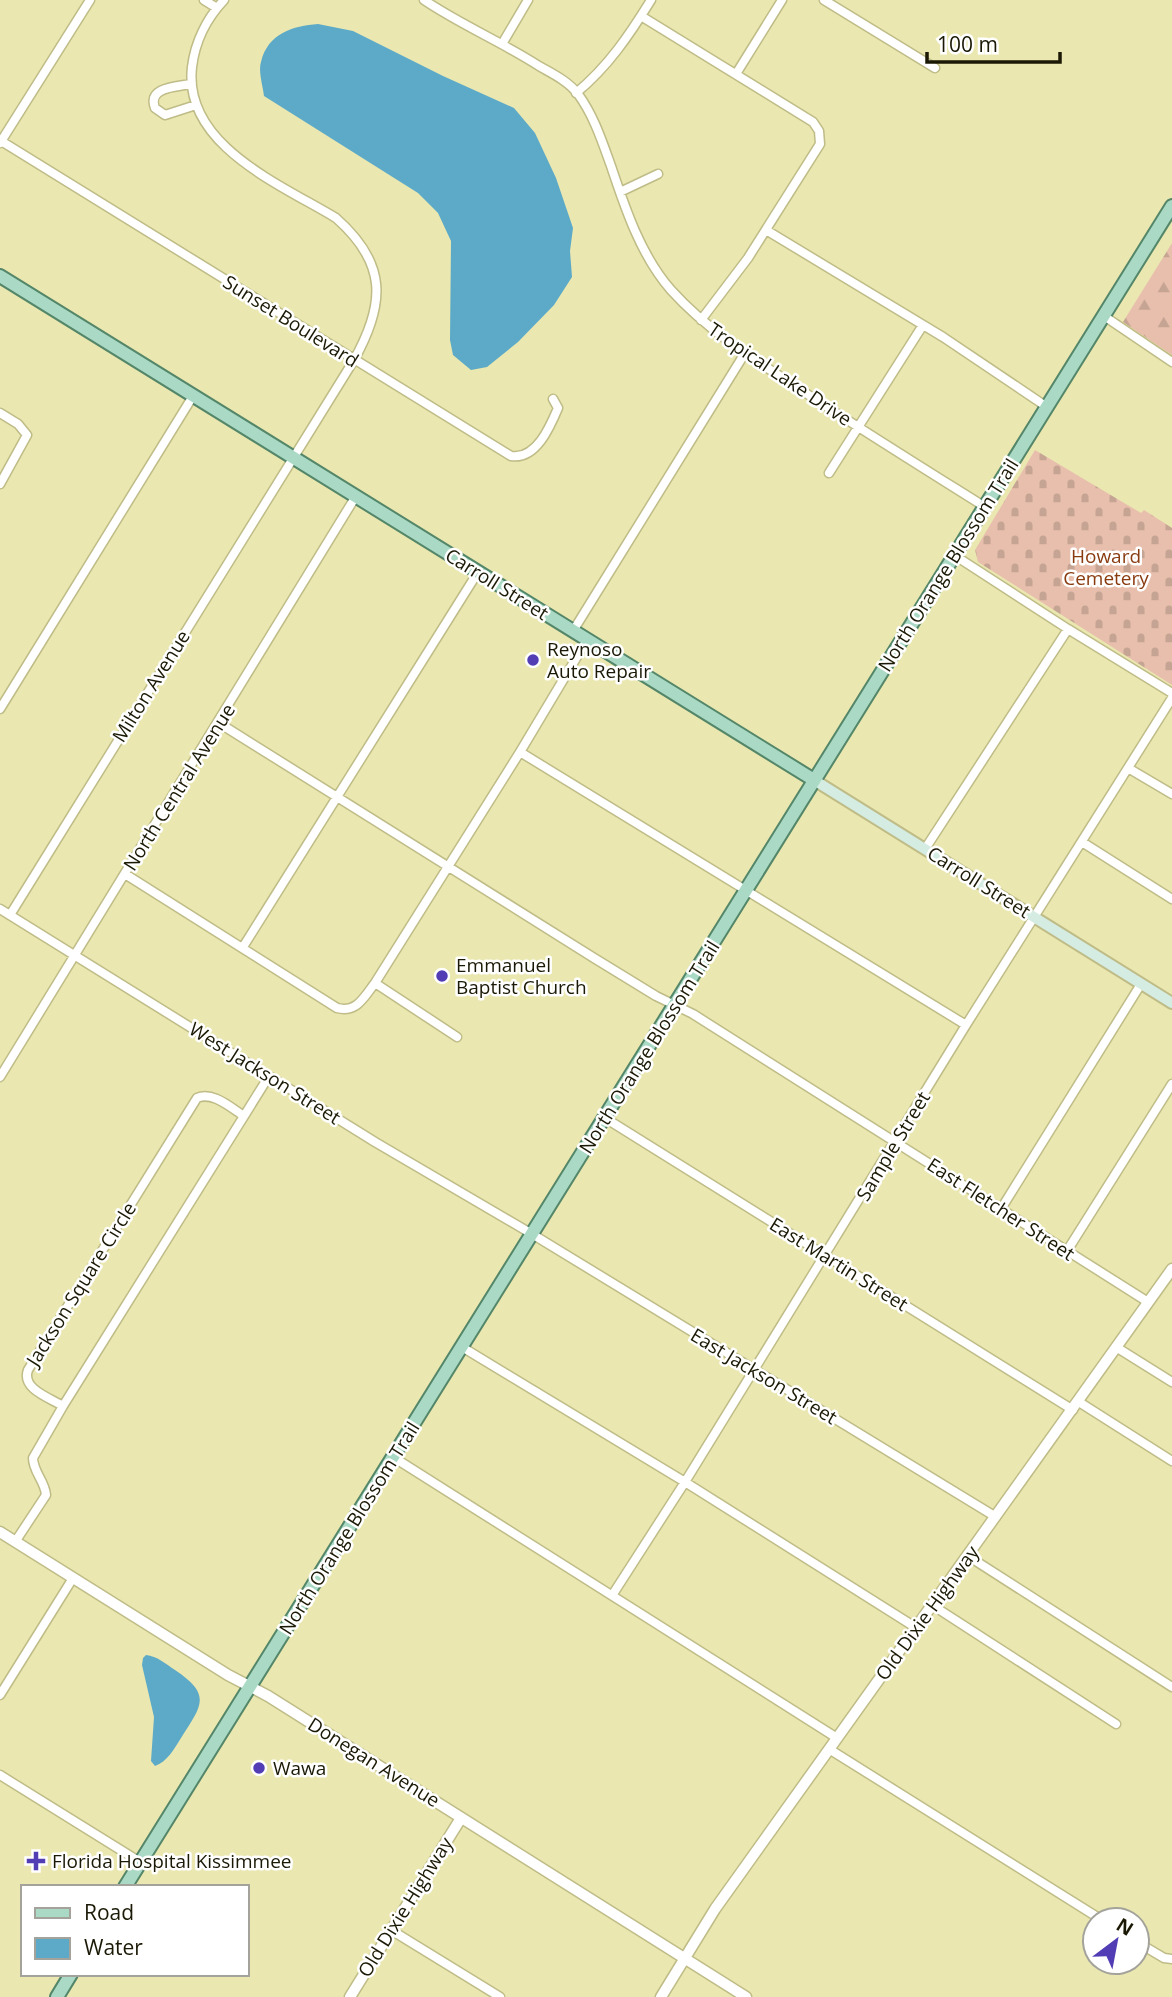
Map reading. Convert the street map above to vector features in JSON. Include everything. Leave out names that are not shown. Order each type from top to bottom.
[{"type":"main road","name":"North Orange Blossom Trail","points":[[126,1885],[1172,206]]},
{"type":"main road","name":"Carroll Street","points":[[0,276],[1172,1003]]},
{"type":"main road","points":[[57,1997],[70,1976]]},
{"type":"street","points":[[1,142],[90,0]]},
{"type":"street","points":[[204,0],[217,8]]},
{"type":"street","points":[[224,0],[200,37],[193,60],[191,84],[196,105],[211,133],[226,149],[335,218],[361,244],[374,273],[377,289],[376,309],[365,341],[292,457]]},
{"type":"street","name":"Tropical Lake Drive","points":[[424,0],[452,19],[502,44],[561,79],[576,93],[590,111],[620,192],[649,259],[669,288],[701,320],[745,353],[985,507]]},
{"type":"street","points":[[502,44],[527,0]]},
{"type":"street","points":[[576,93],[610,60],[651,0]]},
{"type":"street","points":[[736,74],[782,0]]},
{"type":"street","points":[[824,0],[935,68]]},
{"type":"street","points":[[641,16],[813,122],[819,131],[820,144],[741,268],[701,320]]},
{"type":"street","points":[[191,84],[158,91],[152,102],[155,108],[165,115],[196,105]]},
{"type":"street","name":"Sunset Boulevard","points":[[1,142],[512,456],[519,457],[536,447],[558,408],[553,399]]},
{"type":"street","points":[[620,192],[658,174]]},
{"type":"street","points":[[766,230],[923,325],[1047,407]]},
{"type":"street","points":[[1104,316],[1172,362]]},
{"type":"street","points":[[830,473],[923,325]]},
{"type":"street","points":[[573,631],[745,353]]},
{"type":"street","points":[[0,709],[193,396]]},
{"type":"street","points":[[0,413],[18,424],[27,435],[0,484]]},
{"type":"street","name":"Milton Avenue","points":[[10,915],[292,457]]},
{"type":"street","name":"North Central Avenue","points":[[0,1077],[356,496]]},
{"type":"street","points":[[954,555],[1172,696]]},
{"type":"street","points":[[243,947],[478,572]]},
{"type":"street","points":[[925,849],[1068,629]]},
{"type":"street","points":[[125,874],[337,1008],[352,1008],[360,1003],[374,983],[520,752],[587,640]]},
{"type":"street","name":"Sample Street","points":[[613,1594],[826,1256],[966,1025],[1172,696]]},
{"type":"street","name":"East Fletcher Street","points":[[219,723],[674,1006],[693,1014],[1148,1302]]},
{"type":"street","points":[[520,752],[966,1025]]},
{"type":"street","points":[[1128,768],[1172,794]]},
{"type":"street","points":[[1082,842],[1172,898]]},
{"type":"street","name":"West Jackson Street","points":[[0,909],[269,1076],[532,1234]]},
{"type":"street","points":[[374,983],[457,1037]]},
{"type":"street","points":[[1001,1209],[1141,984]]},
{"type":"street","points":[[15,1542],[46,1495],[44,1482],[33,1464],[33,1458],[269,1076]]},
{"type":"street","points":[[1067,1251],[1172,1084]]},
{"type":"street","name":"Jackson Square Circle","points":[[63,1406],[29,1385],[26,1376],[28,1370],[193,1103],[202,1096],[212,1097],[244,1116]]},
{"type":"street","name":"East Martin Street","points":[[605,1118],[826,1256],[1172,1461]]},
{"type":"street","name":"East Jackson Street","points":[[532,1234],[996,1517]]},
{"type":"street","name":"Old Dixie Highway","points":[[661,1997],[715,1909],[1172,1269]]},
{"type":"street","points":[[462,1347],[685,1482],[915,1627]]},
{"type":"street","points":[[1116,1347],[1172,1382]]},
{"type":"street","points":[[393,1457],[837,1738]]},
{"type":"street","name":"Donegan Avenue","points":[[0,1532],[746,1997]]},
{"type":"street","points":[[968,1556],[1172,1687]]},
{"type":"street","points":[[0,1695],[73,1577]]},
{"type":"street","points":[[932,1605],[1116,1724]]},
{"type":"street","points":[[829,1749],[1081,1907]]},
{"type":"street","points":[[0,1774],[140,1862]]},
{"type":"street","name":"Old Dixie Highway","points":[[350,1997],[461,1818]]},
{"type":"street","points":[[391,1930],[500,1997]]},
{"type":"street","points":[[1151,1950],[1164,1958],[1172,1959]]},
{"type":"green space","points":[[1172,243],[1172,355],[1123,322]]},
{"type":"green space","name":"Howard Cemetery","points":[[1035,450],[1141,513],[1144,510],[1172,528],[1172,685],[978,562],[975,550]]},
{"type":"water","points":[[318,24],[353,31],[514,108],[535,133],[556,178],[573,228],[570,251],[572,277],[554,305],[518,342],[487,367],[471,370],[453,355],[450,340],[451,241],[438,213],[418,193],[264,96],[260,66],[269,44],[291,29]]},
{"type":"water","points":[[146,1655],[161,1661],[187,1679],[195,1687],[200,1701],[194,1717],[173,1751],[155,1766],[151,1761],[154,1717],[142,1665]]},
{"type":"place","name":"Reynoso Auto Repair","points":[[533,660]]},
{"type":"place","name":"Emmanuel Baptist Church","points":[[442,976]]},
{"type":"place","name":"Wawa","points":[[259,1768]]},
{"type":"place","name":"Florida Hospital Kissimmee","points":[[36,1861]]}]
